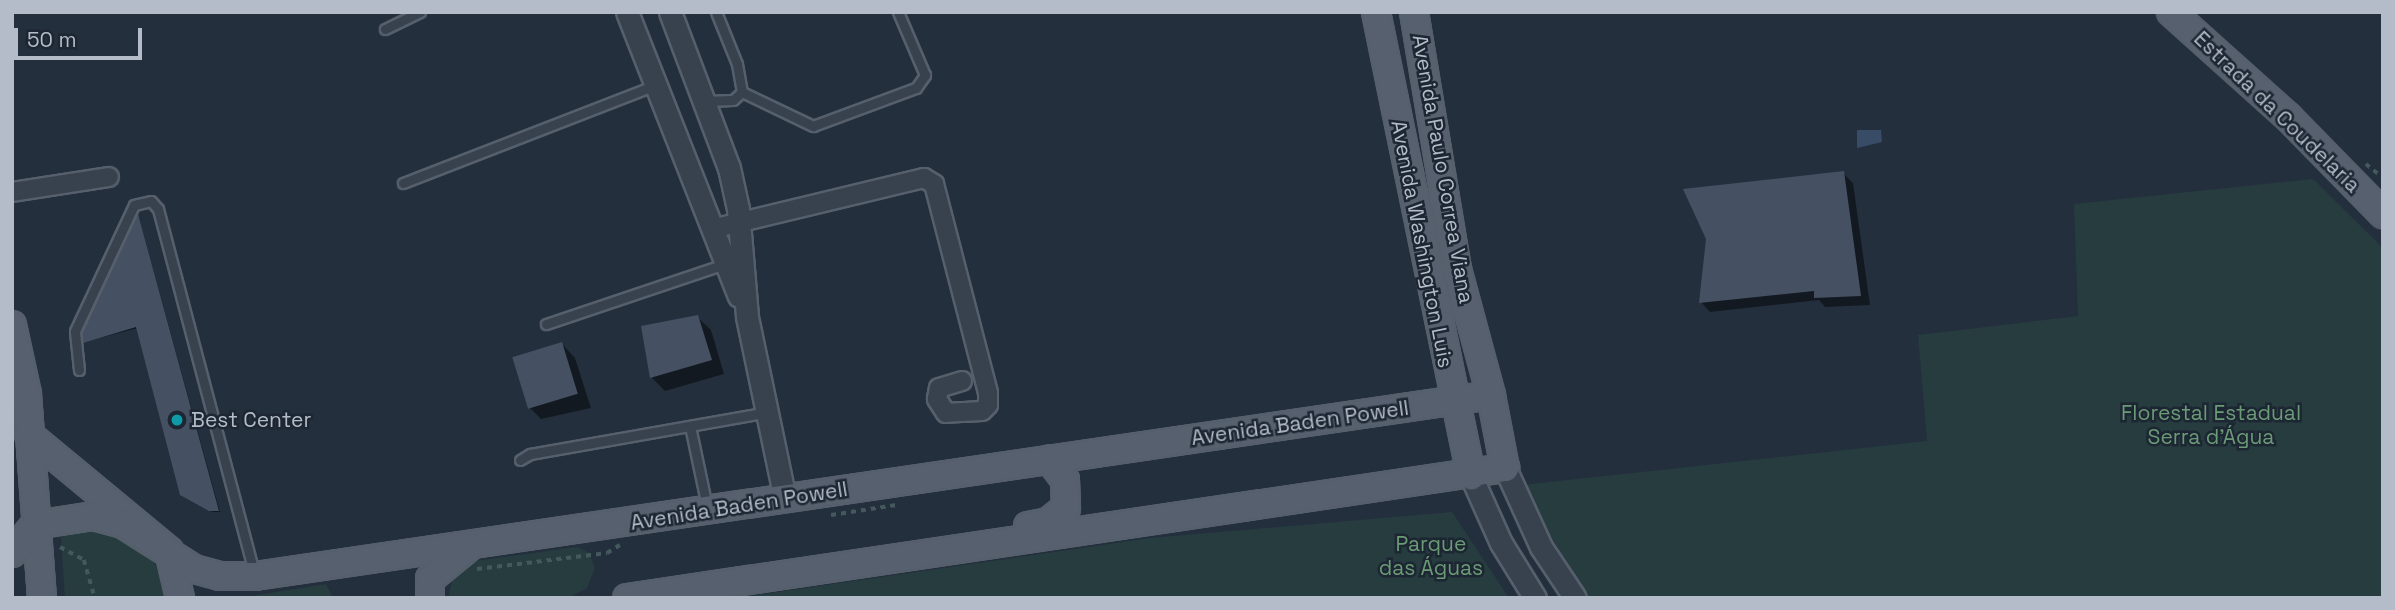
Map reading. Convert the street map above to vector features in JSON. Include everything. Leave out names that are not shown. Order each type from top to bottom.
[{"type":"main road","name":"Avenida Washington Luis","points":[[1376,12],[1453,399],[1471,475]]},
{"type":"main road","name":"Avenida Paulo Correa Viana","points":[[1414,12],[1457,269],[1491,394],[1505,468]]},
{"type":"main road","name":"Estrada da Coudelaria","points":[[2171,12],[2288,117],[2383,214]]},
{"type":"main road","points":[[12,325],[27,394],[42,598]]},
{"type":"main road","name":"Avenida Baden Powell","points":[[35,525],[93,516],[123,524],[194,569],[220,576],[255,576],[708,512],[1491,394]]},
{"type":"main road","points":[[29,435],[169,551],[180,598]]},
{"type":"main road","points":[[914,555],[964,537],[1059,516],[1066,508],[1068,489],[1049,459]]},
{"type":"main road","points":[[626,598],[1505,468]]},
{"type":"main road","points":[[12,553],[35,525]]},
{"type":"main road","points":[[430,598],[434,574],[474,543]]},
{"type":"street","points":[[627,12],[658,84],[675,137],[712,229],[734,261]]},
{"type":"street","points":[[670,12],[729,168],[739,223],[734,261],[785,499]]},
{"type":"street","points":[[675,137],[693,166],[705,174],[716,172],[718,163],[703,101]]},
{"type":"street","points":[[12,192],[108,177]]},
{"type":"street","points":[[712,229],[911,180],[924,178],[934,184],[988,393],[988,405],[982,411],[946,413],[937,399],[939,388],[962,381]]},
{"type":"street","name":"Avenida Paulo Correa Viana","points":[[1505,468],[1541,547],[1575,598]]},
{"type":"street","points":[[1471,475],[1501,543],[1535,598]]},
{"type":"lane","points":[[385,29],[421,12]]},
{"type":"lane","points":[[716,12],[737,64],[742,92]]},
{"type":"lane","points":[[742,92],[813,126],[868,110],[916,88],[925,75],[898,12]]},
{"type":"lane","points":[[403,183],[658,84]]},
{"type":"lane","points":[[703,101],[733,100],[742,92]]},
{"type":"lane","points":[[79,370],[75,331],[134,205],[151,201],[158,209],[255,576]]},
{"type":"lane","points":[[547,324],[734,261]]},
{"type":"lane","points":[[520,460],[530,454],[768,412]]},
{"type":"lane","points":[[690,426],[708,512]]},
{"type":"path","points":[[824,516],[908,502]]},
{"type":"path","points":[[474,569],[607,553],[635,542]]},
{"type":"green space","name":"Florestal Estadual Serra d'Água","points":[[2313,179],[2383,248],[2383,598],[1587,598],[1521,485],[1927,441],[1918,335],[2078,316],[2074,204]]},
{"type":"green space","name":"Parque das Águas","points":[[1452,512],[1509,598],[736,598],[1150,538]]},
{"type":"green space","points":[[95,528],[119,534],[143,550],[159,569],[170,598],[65,598],[61,537],[73,530]]},
{"type":"green space","points":[[577,547],[589,553],[595,568],[587,588],[567,598],[448,598],[455,569],[467,562]]},
{"type":"green space","points":[[326,584],[333,598],[239,598]]},
{"type":"water","points":[[1857,130],[1881,130],[1882,142],[1857,148]]},
{"type":"building","points":[[1844,171],[1861,296],[1814,298],[1814,291],[1699,303],[1706,239],[1683,189]]},
{"type":"building","name":"Best Center","points":[[138,214],[219,511],[209,511],[180,495],[136,327],[83,343],[82,332]]},
{"type":"building","points":[[698,315],[712,360],[650,378],[641,326]]},
{"type":"building","points":[[562,342],[578,394],[528,409],[512,357]]},
{"type":"place","name":"Best Center","points":[[177,420]]}]
